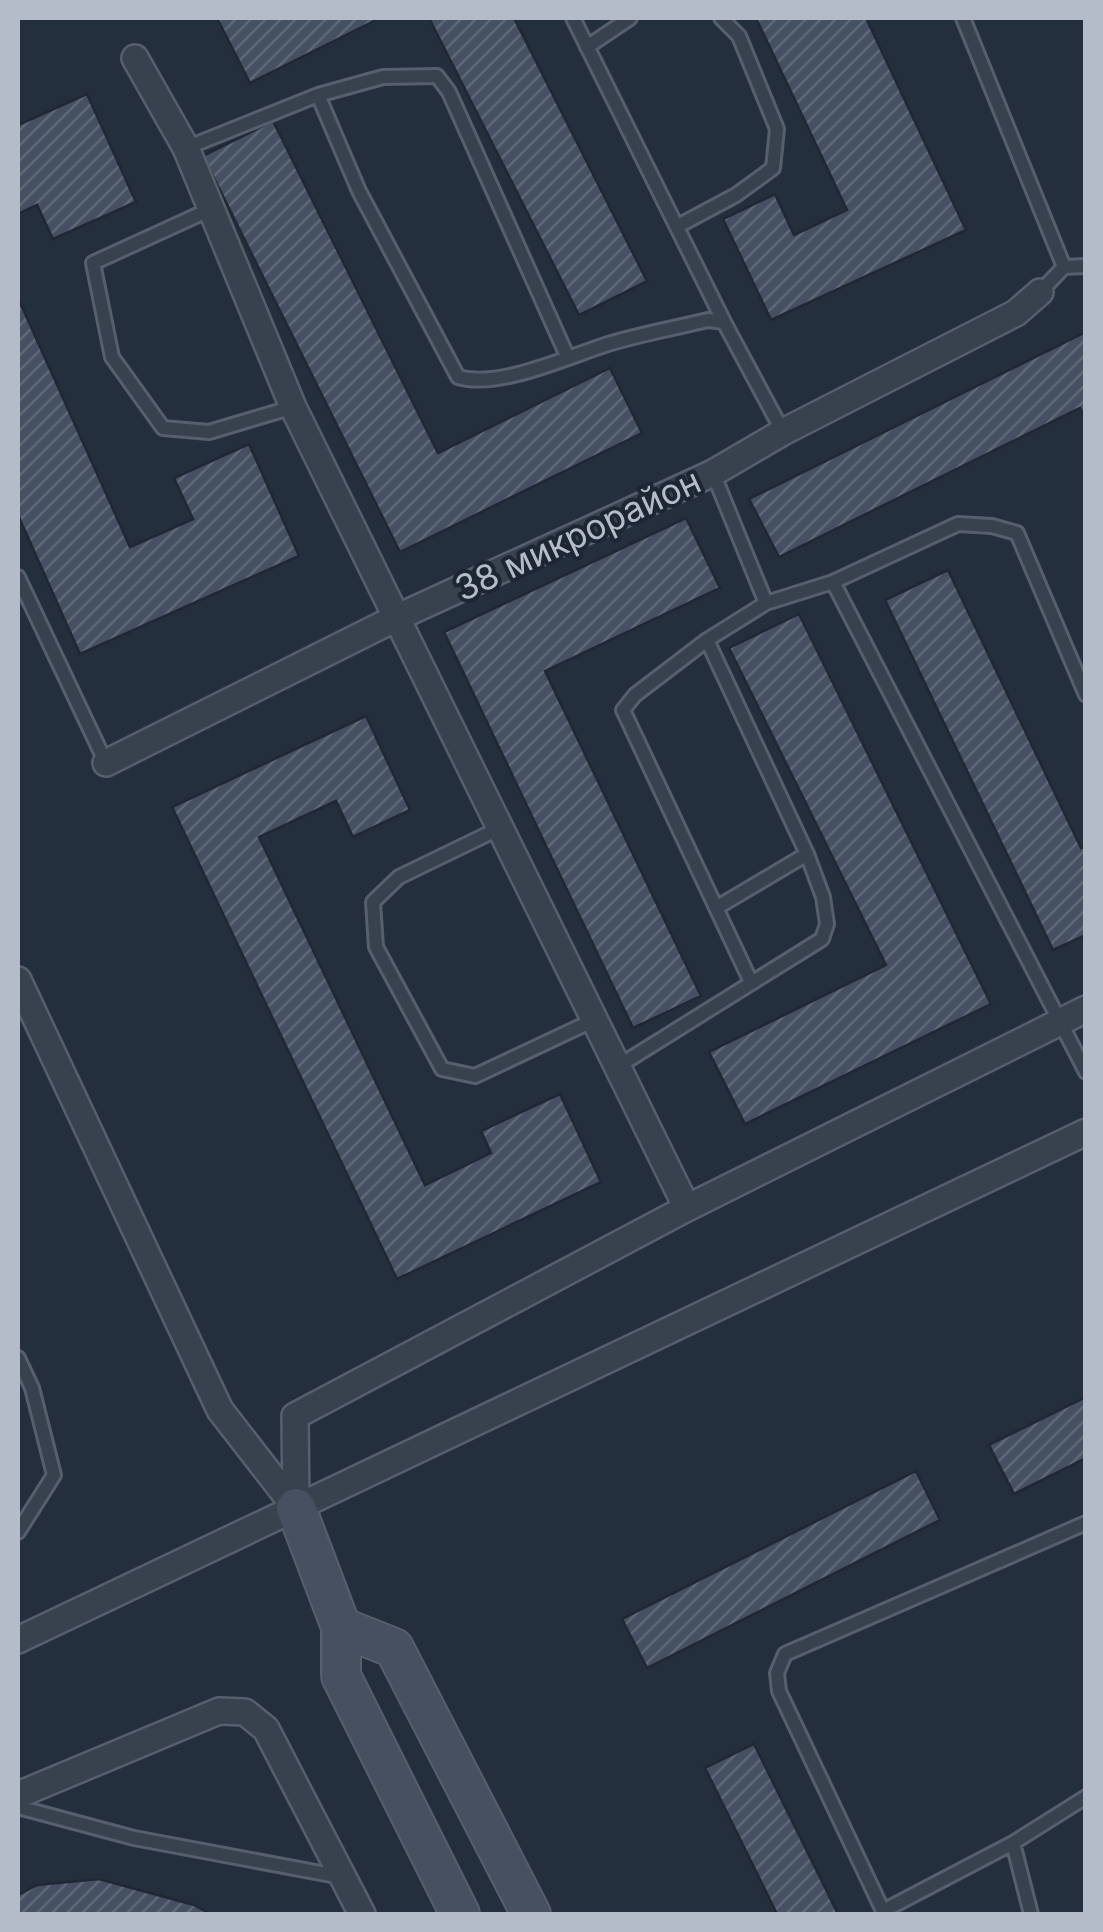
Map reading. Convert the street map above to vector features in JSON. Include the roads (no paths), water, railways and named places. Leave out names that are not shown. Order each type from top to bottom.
[{"type":"street","points":[[134,58],[186,148],[293,407],[687,1208]]},
{"type":"street","name":"38 микрорайон","points":[[106,762],[396,618],[713,473],[783,432],[1016,313],[1040,292]]},
{"type":"street","points":[[18,980],[220,1410],[296,1508],[340,1627],[341,1676],[460,1914]]},
{"type":"street","points":[[296,1508],[295,1416],[687,1208],[1086,1009]]},
{"type":"street","points":[[18,1640],[1086,1132]]},
{"type":"street","points":[[340,1627],[394,1648],[531,1914]]},
{"type":"street","points":[[18,1794],[219,1711],[245,1712],[266,1729],[362,1914]]},
{"type":"lane","points":[[573,18],[783,432]]},
{"type":"lane","points":[[587,48],[630,18]]},
{"type":"lane","points":[[678,226],[736,195],[773,168],[777,129],[739,36],[721,18]]},
{"type":"lane","points":[[963,18],[1064,267]]},
{"type":"lane","points":[[186,148],[318,96],[382,77],[437,76],[450,92],[568,358]]},
{"type":"lane","points":[[318,96],[359,191],[458,377],[477,382],[610,343],[708,320],[724,322]]},
{"type":"lane","points":[[211,210],[93,262],[112,357],[163,428],[209,432],[293,407]]},
{"type":"lane","points":[[1040,292],[1064,267],[1086,266]]},
{"type":"lane","points":[[713,473],[766,603]]},
{"type":"lane","points":[[750,982],[623,710],[635,695],[707,640],[766,603],[833,582],[958,524],[992,526],[1017,533],[1086,695]]},
{"type":"lane","points":[[18,577],[106,762]]},
{"type":"lane","points":[[833,582],[1086,1072]]},
{"type":"lane","points":[[617,1067],[822,938],[826,924],[823,897],[807,854],[707,640]]},
{"type":"lane","points":[[498,829],[399,877],[386,889],[374,902],[376,948],[442,1069],[475,1076],[594,1020]]},
{"type":"lane","points":[[716,908],[807,854]]},
{"type":"lane","points":[[18,1358],[32,1388],[54,1474],[18,1532]]},
{"type":"lane","points":[[1086,1523],[785,1654],[777,1673],[779,1691],[884,1913],[1013,1843],[1086,1797]]},
{"type":"lane","points":[[18,1806],[134,1838],[344,1877]]},
{"type":"lane","points":[[1013,1843],[1031,1914]]}]
